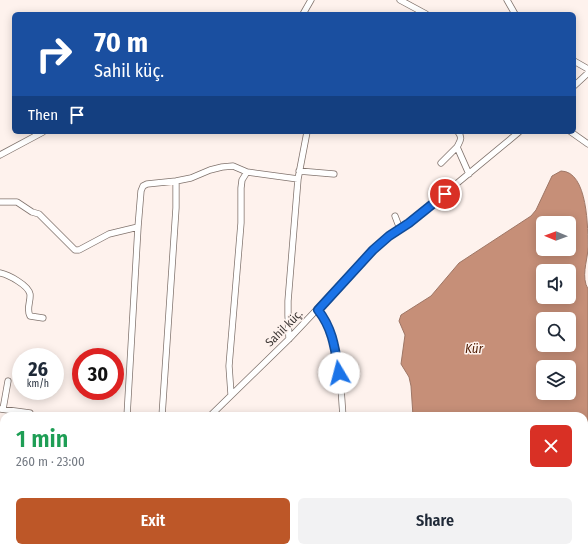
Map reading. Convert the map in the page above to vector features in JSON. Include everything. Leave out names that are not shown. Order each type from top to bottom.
[{"type":"street","points":[[304,12],[311,0]]},
{"type":"street","points":[[400,0],[422,12]]},
{"type":"street","points":[[507,0],[514,12]]},
{"type":"street","points":[[576,62],[588,69]]},
{"type":"street","points":[[576,84],[588,73]]},
{"type":"street","points":[[0,155],[39,134]]},
{"type":"street","points":[[289,339],[288,308],[298,178],[307,134]]},
{"type":"street","points":[[441,163],[457,147],[461,140],[460,134]]},
{"type":"street","name":"Sahil küç.","points":[[214,412],[318,310],[373,250],[517,134]]},
{"type":"street","points":[[573,134],[588,144]]},
{"type":"street","points":[[457,147],[469,174]]},
{"type":"street","points":[[127,412],[138,227],[141,191],[143,186],[147,184],[191,178],[210,170],[234,166],[247,172],[298,178]]},
{"type":"street","points":[[299,171],[334,174]]},
{"type":"street","points":[[231,394],[229,366],[241,224],[241,188],[242,180],[247,172]]},
{"type":"street","points":[[162,412],[176,208],[176,181]]},
{"type":"street","points":[[0,202],[16,202],[32,212],[39,214],[75,250],[79,250],[109,234],[138,227]]},
{"type":"street","points":[[395,216],[400,229]]},
{"type":"street","points":[[0,273],[12,277],[27,288],[30,293],[28,312],[30,316],[43,318]]},
{"type":"street","points":[[318,310],[329,327],[334,340],[343,412]]},
{"type":"street","points":[[8,381],[5,411],[18,412]]},
{"type":"water","name":"Kür","points":[[561,171],[570,174],[577,180],[585,202],[588,228],[588,249],[585,280],[588,289],[588,412],[413,412],[409,377],[401,364],[405,335],[399,321],[401,315],[431,296],[459,263],[531,216],[536,210],[552,176]]},
{"type":"route","points":[[339,373],[334,340],[324,317],[318,310],[373,250],[389,236],[409,223],[445,194]]}]
